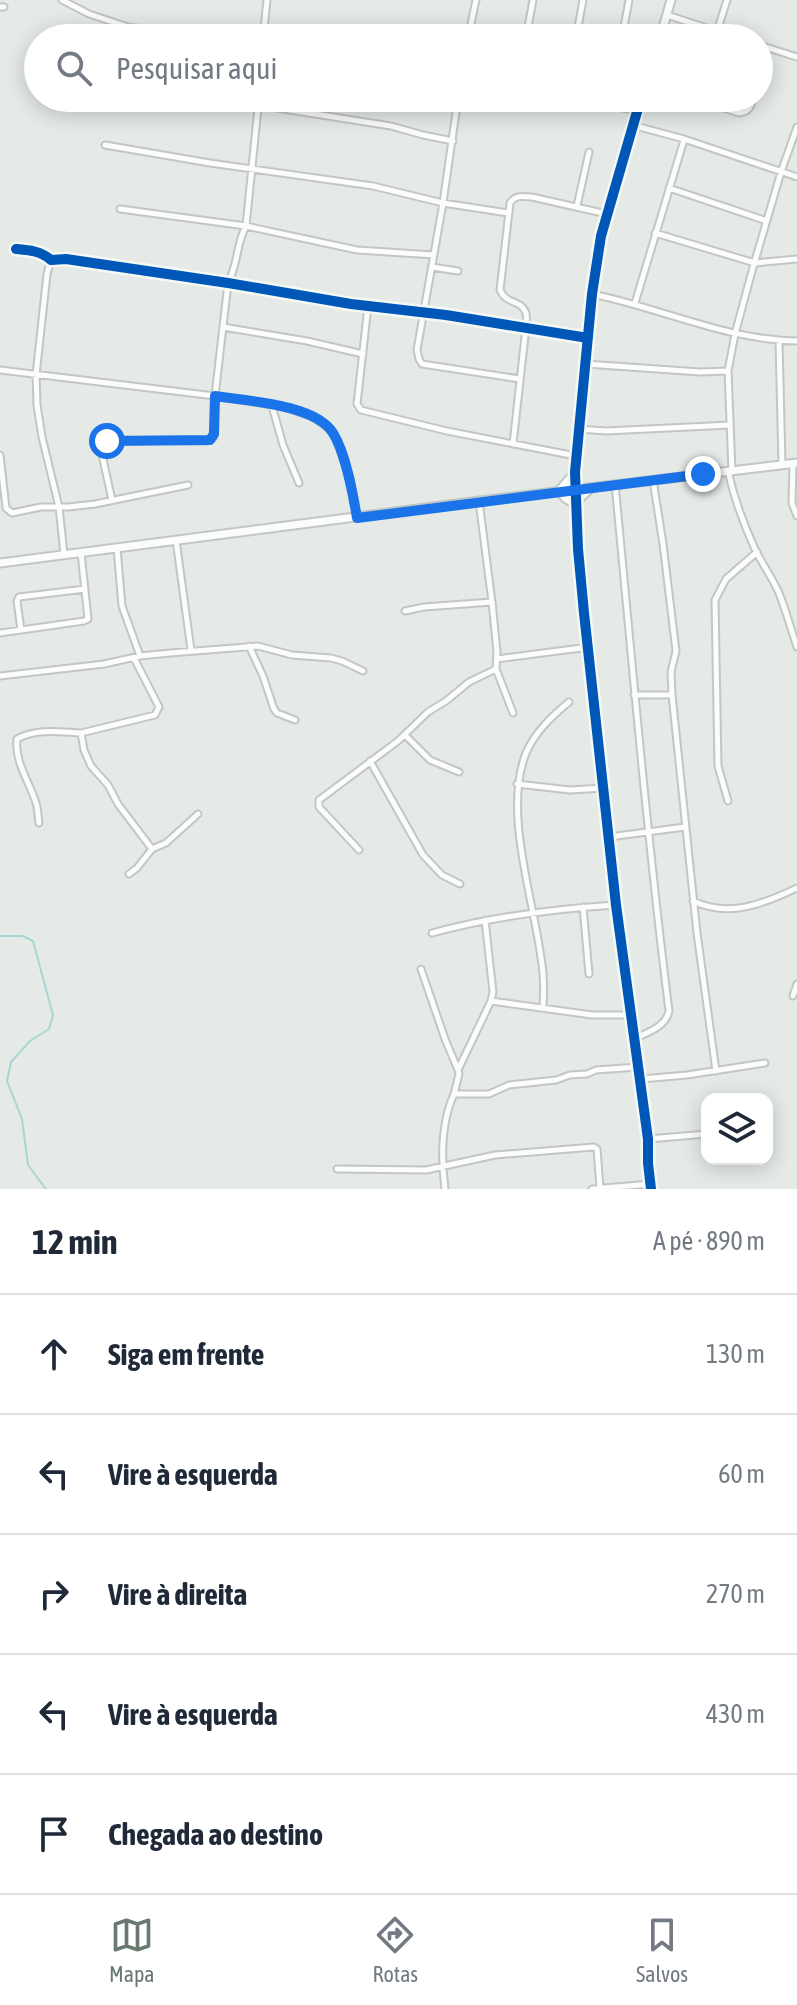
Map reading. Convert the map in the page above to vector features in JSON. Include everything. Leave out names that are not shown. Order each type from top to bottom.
[{"type":"main road","points":[[664,24],[671,0]]},
{"type":"main road","points":[[575,490],[592,294],[601,236],[636,112]]},
{"type":"main road","points":[[0,563],[795,463]]},
{"type":"main road","points":[[575,474],[589,488]]},
{"type":"main road","points":[[559,492],[575,474]]},
{"type":"main road","points":[[559,492],[576,504],[589,488]]},
{"type":"street","points":[[62,0],[89,14],[119,24]]},
{"type":"street","points":[[264,24],[267,0]]},
{"type":"street","points":[[471,24],[476,0]]},
{"type":"street","points":[[529,24],[533,0]]},
{"type":"street","points":[[579,24],[583,0]]},
{"type":"street","points":[[625,24],[629,0]]},
{"type":"street","points":[[719,24],[727,0]]},
{"type":"street","points":[[667,15],[689,24]]},
{"type":"street","points":[[773,49],[797,57]]},
{"type":"street","points":[[112,500],[102,455],[103,443],[110,440],[210,440],[214,434],[215,396],[228,283],[234,273],[246,226],[258,112]]},
{"type":"street","points":[[317,112],[453,141]]},
{"type":"street","points":[[456,112],[417,350],[419,359],[422,364],[520,379]]},
{"type":"street","points":[[632,125],[797,177]]},
{"type":"street","points":[[797,127],[755,263],[728,371],[730,471],[737,505],[780,596],[797,647]]},
{"type":"street","points":[[635,303],[684,139]]},
{"type":"street","points":[[105,145],[373,186],[443,203],[508,213]]},
{"type":"street","points":[[577,206],[589,152]]},
{"type":"street","points":[[669,188],[767,221]]},
{"type":"street","points":[[513,444],[526,313],[502,296],[500,290],[510,203],[519,196],[607,214]]},
{"type":"street","points":[[120,209],[246,226],[357,250],[434,255]]},
{"type":"street","points":[[655,233],[755,263],[797,259]]},
{"type":"street","points":[[16,249],[38,252],[51,260],[66,259],[588,338]]},
{"type":"street","points":[[51,260],[36,375],[38,420],[59,507],[64,554]]},
{"type":"street","points":[[432,267],[458,271]]},
{"type":"street","points":[[592,294],[635,303],[735,334],[797,341]]},
{"type":"street","points":[[368,306],[357,404],[361,410],[447,431],[576,456]]},
{"type":"street","points":[[223,327],[363,354]]},
{"type":"street","points":[[779,341],[782,464]]},
{"type":"street","points":[[586,364],[728,371]]},
{"type":"street","points":[[0,370],[215,396],[293,410],[313,417],[330,429],[336,438],[350,479],[357,518]]},
{"type":"street","points":[[272,406],[283,445],[299,483]]},
{"type":"street","points":[[579,429],[606,431],[730,425]]},
{"type":"street","points":[[0,455],[6,508],[12,513],[41,507],[80,507],[188,485]]},
{"type":"street","points":[[795,463],[791,489],[797,516]]},
{"type":"street","points":[[653,479],[676,651],[671,672],[672,695],[685,827],[716,1071]]},
{"type":"street","points":[[615,484],[634,695],[669,1011],[662,1025],[634,1039]]},
{"type":"street","points":[[575,490],[578,549],[616,905],[641,1079],[651,1186],[592,1189]]},
{"type":"street","points":[[479,501],[492,602],[496,669],[513,713]]},
{"type":"street","points":[[176,540],[191,650]]},
{"type":"street","points":[[39,823],[35,801],[25,780],[17,739],[51,730],[81,733],[158,712],[159,707],[137,657],[122,606],[117,548]]},
{"type":"street","points":[[728,801],[718,766],[715,600],[726,579],[757,552]]},
{"type":"street","points":[[0,633],[86,620],[81,553]]},
{"type":"street","points":[[21,630],[19,597],[85,589]]},
{"type":"street","points":[[405,611],[492,602]]},
{"type":"street","points":[[249,646],[274,709],[295,720]]},
{"type":"street","points":[[0,676],[191,650],[249,646],[266,647],[292,655],[331,658],[363,671]]},
{"type":"street","points":[[497,659],[589,647]]},
{"type":"street","points":[[359,850],[319,807],[318,802],[405,735],[428,712],[469,682],[496,669]]},
{"type":"street","points":[[634,695],[672,695]]},
{"type":"street","points":[[543,1007],[541,958],[519,832],[517,784],[534,739],[569,702]]},
{"type":"street","points":[[81,733],[91,766],[108,785],[118,804],[152,849]]},
{"type":"street","points":[[405,735],[430,760],[459,772]]},
{"type":"street","points":[[370,761],[423,855],[442,875],[460,884]]},
{"type":"street","points":[[517,784],[570,790],[604,788]]},
{"type":"street","points":[[129,874],[152,849],[166,843],[198,814]]},
{"type":"street","points":[[609,837],[685,827]]},
{"type":"street","points":[[693,901],[713,909],[742,907],[765,902],[797,888]]},
{"type":"street","points":[[432,933],[533,911],[616,905]]},
{"type":"street","points":[[583,907],[589,974]]},
{"type":"street","points":[[458,1070],[491,1001],[493,983],[485,920]]},
{"type":"street","points":[[421,969],[459,1074],[447,1113],[442,1166],[445,1189]]},
{"type":"street","points":[[793,996],[797,984]]},
{"type":"street","points":[[491,1001],[592,1015],[631,1015]]},
{"type":"street","points":[[641,1079],[765,1063]]},
{"type":"street","points":[[454,1094],[489,1094],[509,1085],[556,1080],[594,1070],[638,1067]]},
{"type":"street","points":[[648,1139],[701,1135]]},
{"type":"street","points":[[337,1169],[416,1170],[495,1155],[594,1147],[597,1149],[600,1188]]},
{"type":"waterway","points":[[0,936],[23,936],[33,941],[53,1015],[49,1029],[30,1041],[11,1062],[7,1081],[22,1119],[28,1165],[46,1189]]},
{"type":"cycle path","points":[[637,112],[601,236],[592,294],[575,472],[584,613],[616,905],[648,1139],[651,1189]]},
{"type":"cycle path","points":[[16,249],[39,253],[51,260],[66,259],[588,338]]},
{"type":"route","points":[[107,441],[210,440],[214,434],[215,396],[284,407],[313,417],[333,433],[350,479],[357,518],[703,474]]}]
